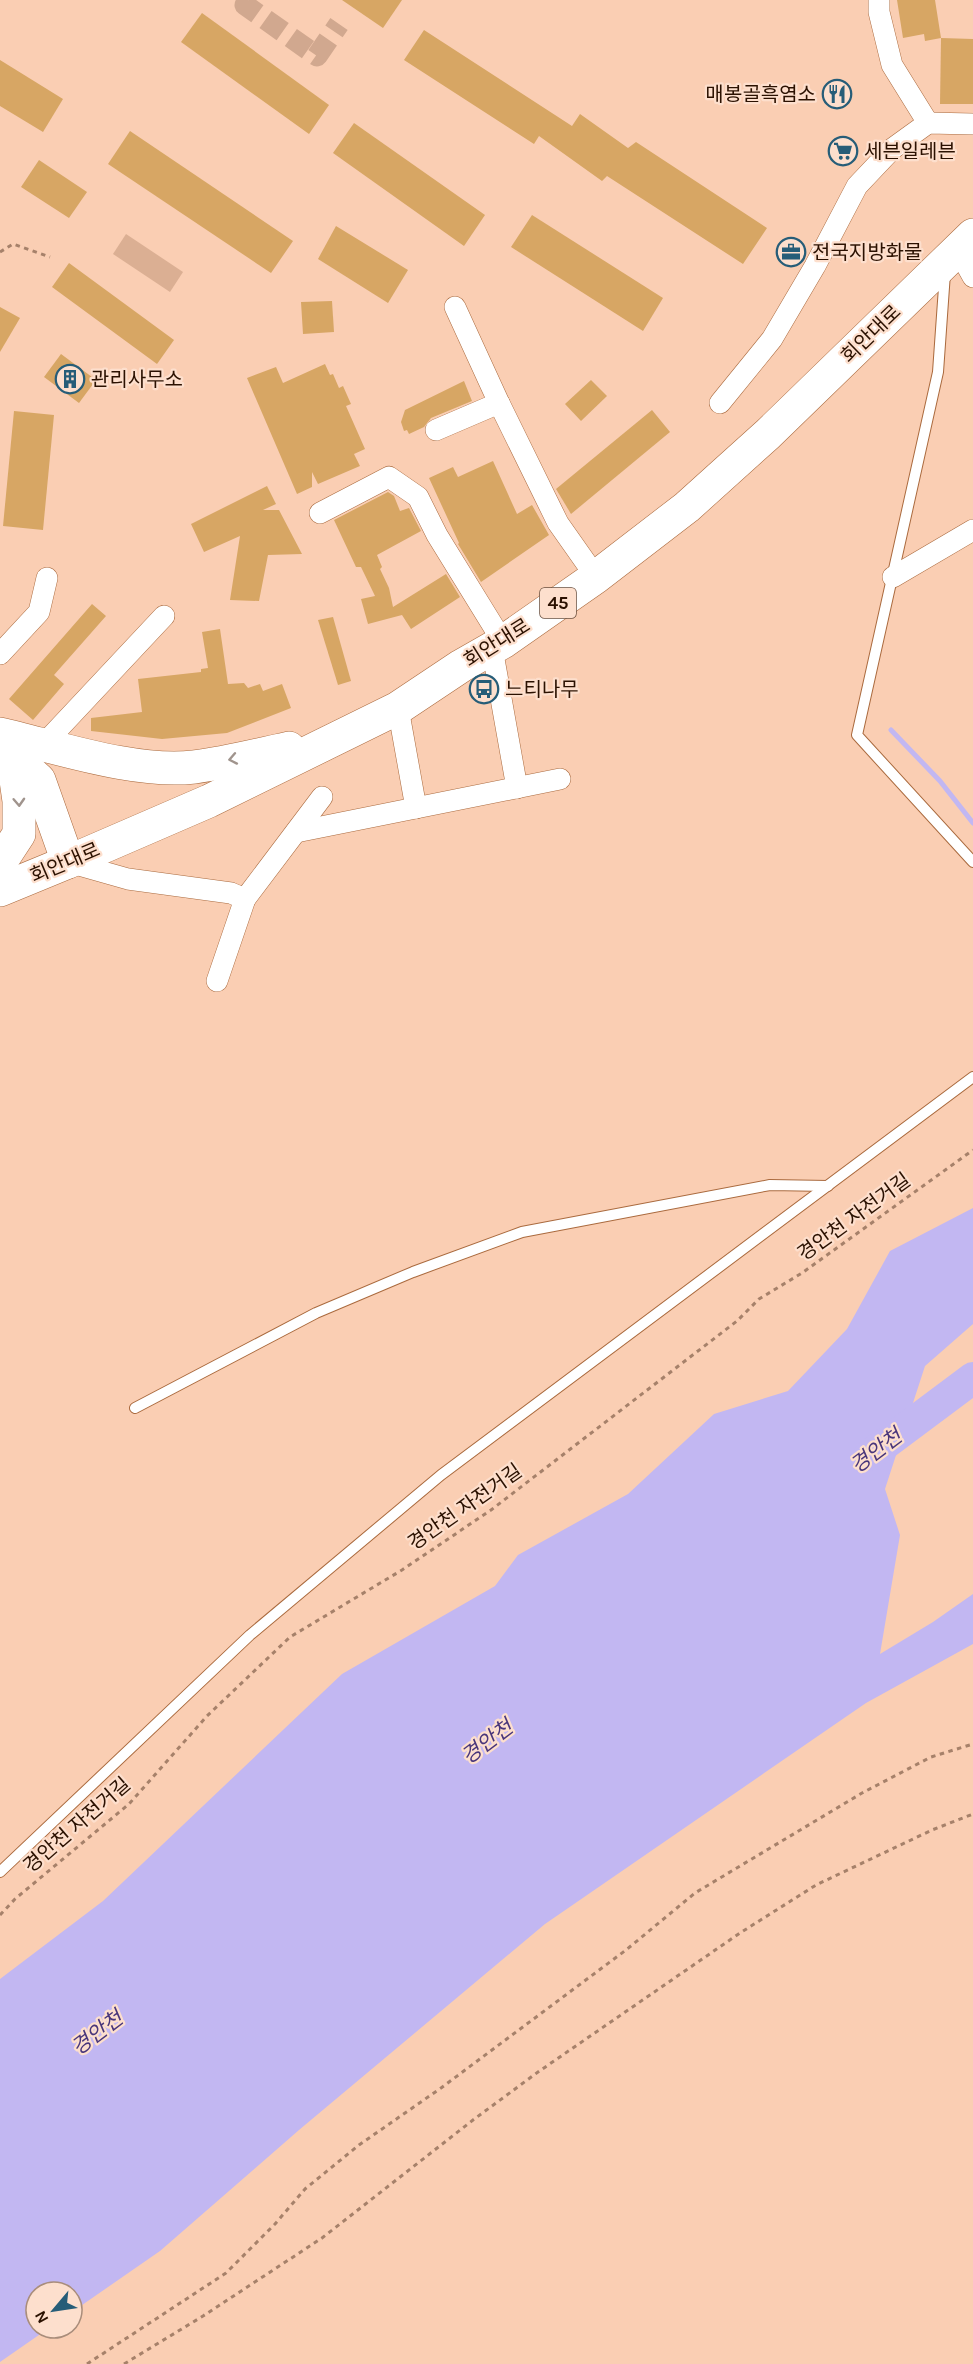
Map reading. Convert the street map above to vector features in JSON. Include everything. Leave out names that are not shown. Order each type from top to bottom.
[{"type":"main road","name":"회안대로","points":[[0,890],[209,801],[398,708],[497,645],[596,577],[695,500],[962,256]]},
{"type":"main road","points":[[0,734],[93,757],[142,766],[193,768],[332,740]]},
{"type":"main road","points":[[0,747],[39,780],[68,862]]},
{"type":"main road","points":[[0,747],[14,766],[20,801],[19,834],[0,863]]},
{"type":"street","points":[[879,0],[879,12],[892,65],[928,123]]},
{"type":"street","points":[[720,403],[772,339],[815,266],[857,186],[892,149],[928,123],[973,125]]},
{"type":"street","points":[[455,307],[498,403],[558,523],[596,577]]},
{"type":"street","points":[[436,430],[498,403]]},
{"type":"street","points":[[320,513],[389,477],[418,497],[497,645],[517,788]]},
{"type":"street","points":[[893,577],[973,530]]},
{"type":"street","points":[[0,654],[39,612],[47,578]]},
{"type":"street","points":[[44,744],[164,615]]},
{"type":"street","points":[[398,708],[416,808]]},
{"type":"street","points":[[296,832],[560,780]]},
{"type":"street","points":[[217,981],[245,898],[322,797]]},
{"type":"street","points":[[68,862],[128,879],[231,893],[245,898]]},
{"type":"lane","points":[[962,256],[857,735],[973,862]]},
{"type":"lane","points":[[0,1872],[250,1635],[441,1475],[973,1077]]},
{"type":"lane","points":[[135,1408],[316,1313],[413,1272],[522,1232],[770,1185],[828,1186]]},
{"type":"path","points":[[0,252],[13,244],[50,257]]},
{"type":"path","name":"경안천 자전거길","points":[[0,1915],[15,1899],[129,1804],[207,1716],[290,1637],[402,1570],[491,1510],[737,1321],[759,1299],[802,1273],[973,1150]]},
{"type":"path","points":[[87,2364],[226,2273],[275,2224],[305,2189],[359,2145],[441,2088],[626,1950],[694,1893],[872,1788],[931,1757],[973,1744]]},
{"type":"path","points":[[124,2364],[203,2316],[322,2238],[472,2120],[740,1933],[816,1885],[932,1830],[973,1814]]},
{"type":"shaded area","points":[[126,234],[183,272],[170,292],[113,254]]},
{"type":"water","points":[[973,1208],[973,1324],[925,1366],[885,1489],[900,1535],[880,1654],[933,1622],[973,1594],[973,1644],[866,1703],[545,1924],[299,2130],[160,2251],[84,2304],[84,2280],[24,2280],[24,2340],[32,2340],[0,2362],[0,1979],[103,1901],[342,1674],[495,1586],[518,1555],[628,1494],[714,1414],[788,1391],[847,1329],[890,1251]]},
{"type":"building","points":[[342,0],[402,0],[383,28]]},
{"type":"building","points":[[897,0],[935,0],[941,38],[925,41],[924,34],[903,38]]},
{"type":"building","points":[[202,13],[329,105],[309,134],[181,42]]},
{"type":"building","points":[[424,30],[572,126],[580,114],[628,148],[636,142],[767,228],[743,264],[607,176],[602,181],[539,136],[534,144],[404,60]]},
{"type":"building","points":[[941,38],[973,39],[973,104],[940,104]]},
{"type":"building","points":[[0,60],[63,99],[43,132],[0,106]]},
{"type":"building","points":[[354,123],[485,215],[464,246],[333,153]]},
{"type":"building","points":[[130,131],[293,241],[271,273],[108,164]]},
{"type":"building","points":[[39,160],[87,192],[69,218],[21,187]]},
{"type":"building","points":[[532,215],[663,298],[643,331],[511,247]]},
{"type":"building","points":[[336,226],[408,270],[388,303],[318,259]]},
{"type":"building","points":[[69,263],[174,340],[157,364],[52,287]]},
{"type":"building","points":[[332,301],[334,332],[303,334],[301,302]]},
{"type":"building","points":[[0,307],[20,318],[0,352]]},
{"type":"building","name":"관리사무소","points":[[61,354],[96,380],[79,403],[44,377]]},
{"type":"building","points":[[325,364],[330,375],[333,374],[339,388],[343,386],[351,404],[346,406],[365,449],[354,454],[360,466],[318,484],[312,472],[312,487],[297,494],[247,378],[276,367],[283,383]]},
{"type":"building","points":[[591,380],[607,396],[581,421],[565,404]]},
{"type":"building","points":[[464,381],[472,401],[431,418],[424,427],[409,434],[407,430],[404,431],[401,422],[405,410]]},
{"type":"building","points":[[652,410],[670,432],[571,514],[556,489]]},
{"type":"building","points":[[14,411],[54,415],[43,530],[3,526]]},
{"type":"building","points":[[493,461],[517,514],[532,505],[549,535],[481,582],[458,544],[429,478],[453,467],[458,477]]},
{"type":"building","points":[[267,486],[276,504],[263,510],[279,510],[302,554],[268,555],[259,601],[230,600],[240,536],[204,552],[191,524]]},
{"type":"building","points":[[388,492],[394,496],[400,511],[409,508],[421,531],[377,555],[393,607],[446,574],[460,597],[411,629],[402,615],[368,624],[361,599],[375,596],[361,567],[356,567],[334,520]]},
{"type":"building","points":[[92,604],[106,616],[54,675],[64,684],[33,720],[9,699]]},
{"type":"building","points":[[333,617],[351,681],[338,685],[318,620]]},
{"type":"building","points":[[220,629],[228,684],[244,683],[248,688],[260,684],[263,691],[282,684],[291,708],[227,733],[162,739],[91,731],[91,718],[142,712],[138,679],[201,672],[201,669],[208,668],[202,632]]},
{"type":"waterway","points":[[891,730],[940,781],[973,823]]},
{"type":"waterway","name":"경안천","points":[[870,1455],[973,1378]]},
{"type":"tunnel","points":[[248,0],[245,5],[317,56],[339,24]]},
{"type":"place","name":"매봉골흑염소","points":[[837,94]]},
{"type":"place","name":"세븐일레븐","points":[[843,151]]},
{"type":"place","name":"전국지방화물","points":[[791,252]]},
{"type":"place","name":"관리사무소","points":[[70,379]]},
{"type":"place","name":"느티나무","points":[[484,689]]}]
